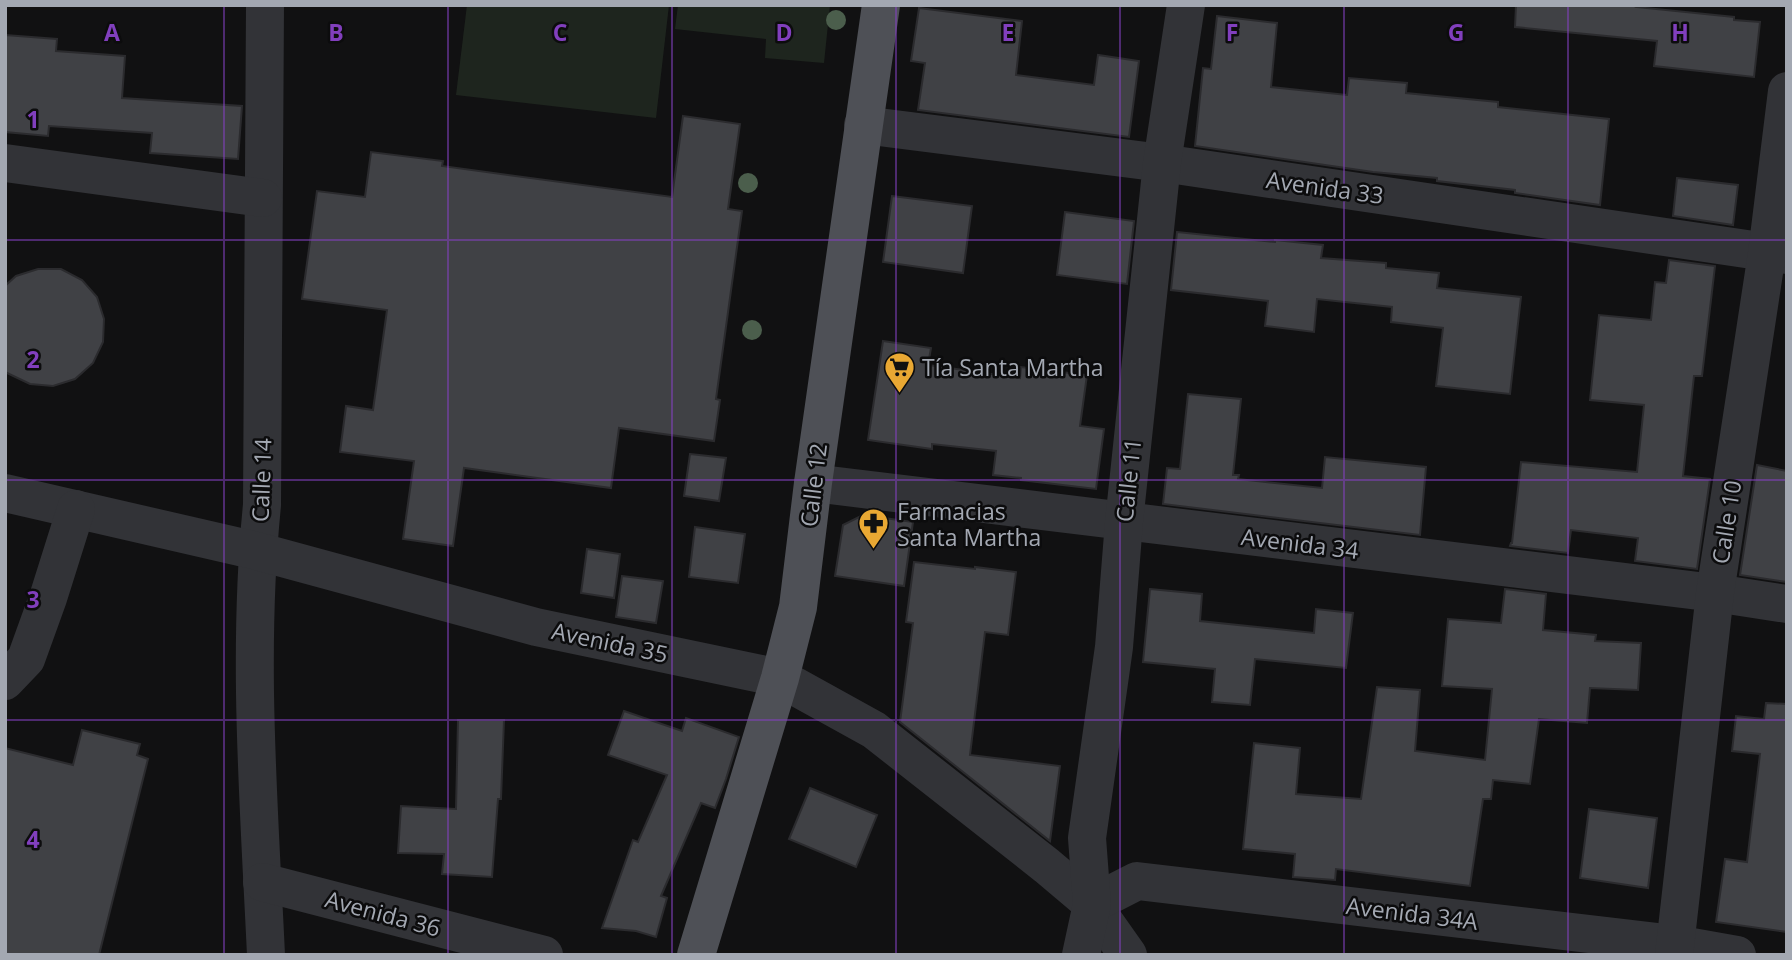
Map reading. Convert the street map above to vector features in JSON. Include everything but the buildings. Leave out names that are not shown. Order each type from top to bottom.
[{"type":"main road","name":"Calle 12","points":[[696,955],[798,607],[881,5]]},
{"type":"street","name":"Calle 14","points":[[265,5],[262,505],[257,551],[254,709],[266,955]]},
{"type":"street","name":"Calle 11","points":[[1081,955],[1092,904],[1087,838],[1114,647],[1124,522],[1162,163],[1186,5]]},
{"type":"street","name":"Calle 10","points":[[1674,949],[1715,593],[1777,254],[1787,91]]},
{"type":"street","name":"Avenida 33","points":[[863,125],[1162,163],[1777,254]]},
{"type":"street","points":[[5,163],[264,198]]},
{"type":"street","name":"Avenida 34","points":[[813,483],[1787,604]]},
{"type":"street","name":"Avenida 35","points":[[5,493],[257,551],[536,626],[779,678],[874,730],[1092,904],[1128,955]]},
{"type":"street","points":[[5,681],[26,659],[76,509]]},
{"type":"street","name":"Avenida 34A","points":[[1092,904],[1137,881],[1737,955]]},
{"type":"street","name":"Avenida 36","points":[[262,882],[544,955]]},
{"type":"shaded area","points":[[467,5],[669,5],[656,118],[456,95]]},
{"type":"shaded area","points":[[678,5],[830,5],[824,63],[765,58],[766,39],[675,29]]},
{"type":"place","name":"Tía Santa Martha","points":[[899,394]]},
{"type":"place","name":"Farmacias Santa Martha","points":[[874,551]]}]
